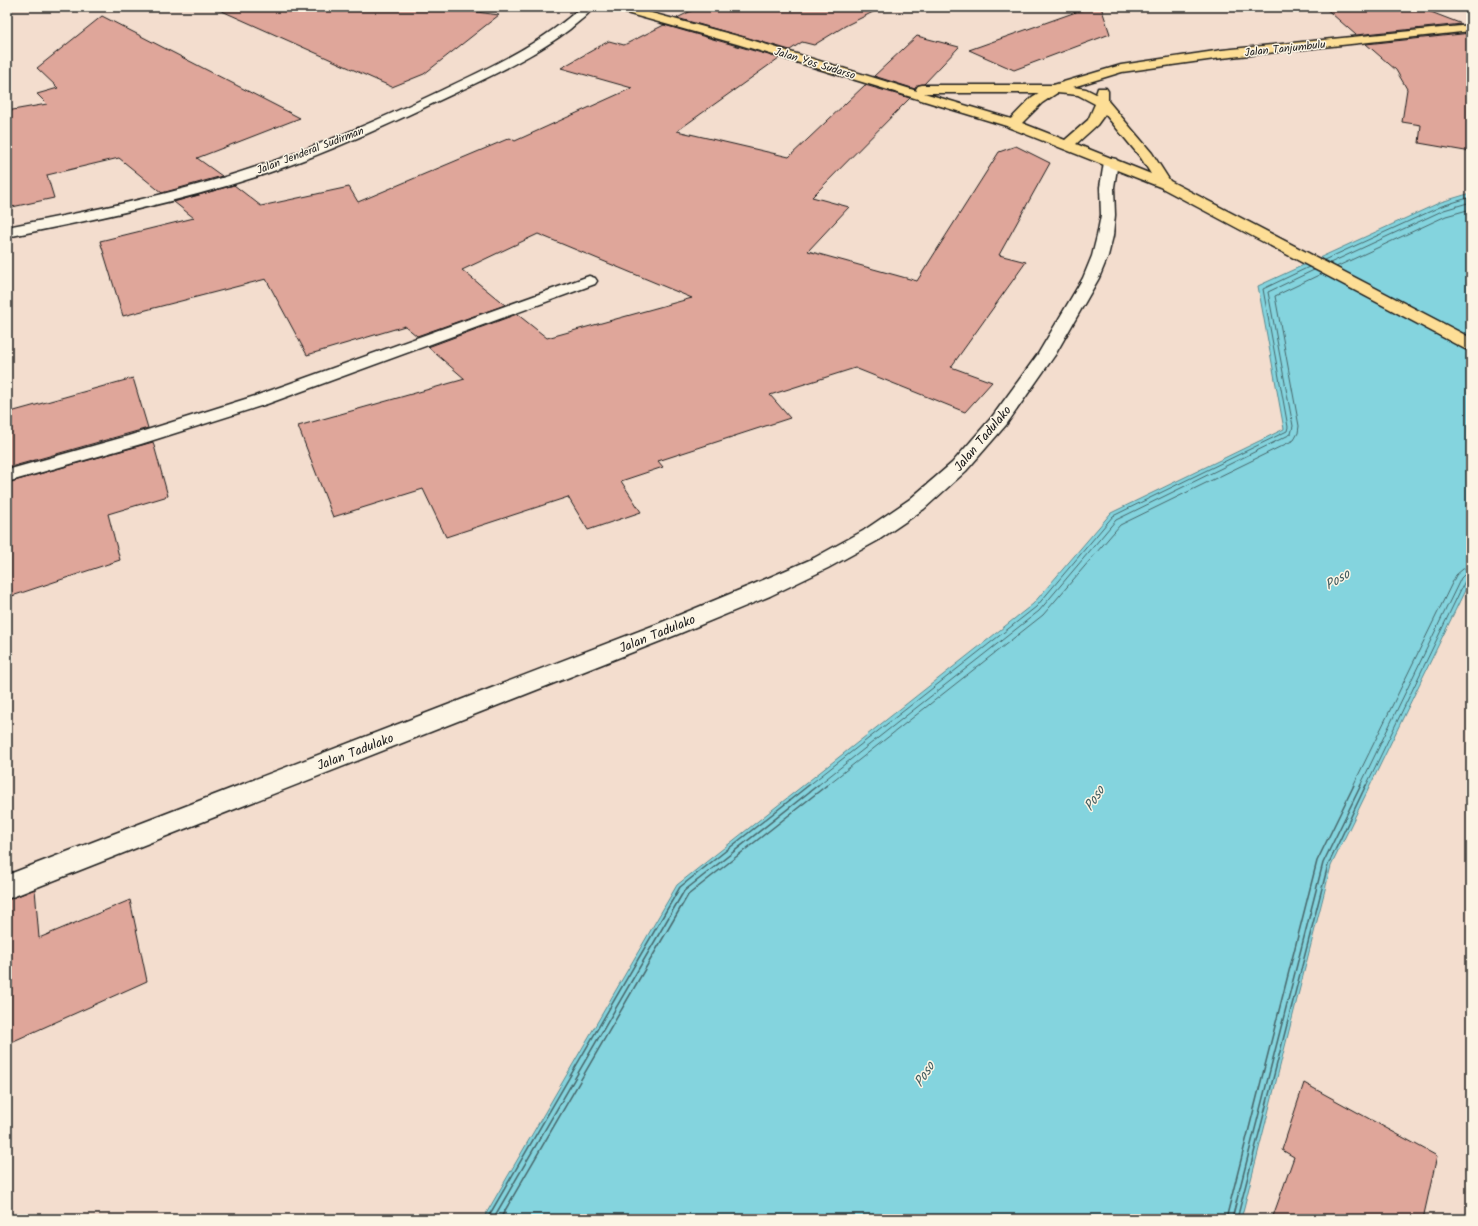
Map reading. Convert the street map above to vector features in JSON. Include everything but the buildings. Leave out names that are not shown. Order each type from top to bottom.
[{"type":"main road","name":"Jalan Yos Sudarso","points":[[616,7],[741,41],[1013,124],[1111,162],[1165,184],[1471,345]]},
{"type":"main road","name":"Jalan Tanjumbulu","points":[[1054,88],[1100,74],[1146,65],[1222,54],[1471,28]]},
{"type":"main road","points":[[1067,145],[1100,113],[1103,103],[1100,74]]},
{"type":"main road","points":[[896,88],[1054,88],[1081,92],[1103,103],[1147,156],[1165,184]]},
{"type":"main road","points":[[1013,124],[1037,100],[1054,88]]},
{"type":"street","name":"Jalan Jenderal Sudirman","points":[[7,232],[84,217],[180,193],[256,172],[302,155],[376,125],[502,66],[543,42],[575,19],[588,7]]},
{"type":"street","name":"Jalan Tadulako","points":[[7,887],[675,626],[762,590],[821,563],[870,536],[917,504],[959,467],[999,421],[1046,355],[1091,278],[1100,256],[1108,214],[1107,187],[1111,162]]},
{"type":"street","points":[[7,476],[176,428],[262,400],[589,281]]},
{"type":"water","name":"Poso","points":[[1471,193],[1471,578],[1331,866],[1241,1219],[483,1219],[677,885],[1033,604],[1111,513],[1284,429],[1258,286],[1441,202]]}]
